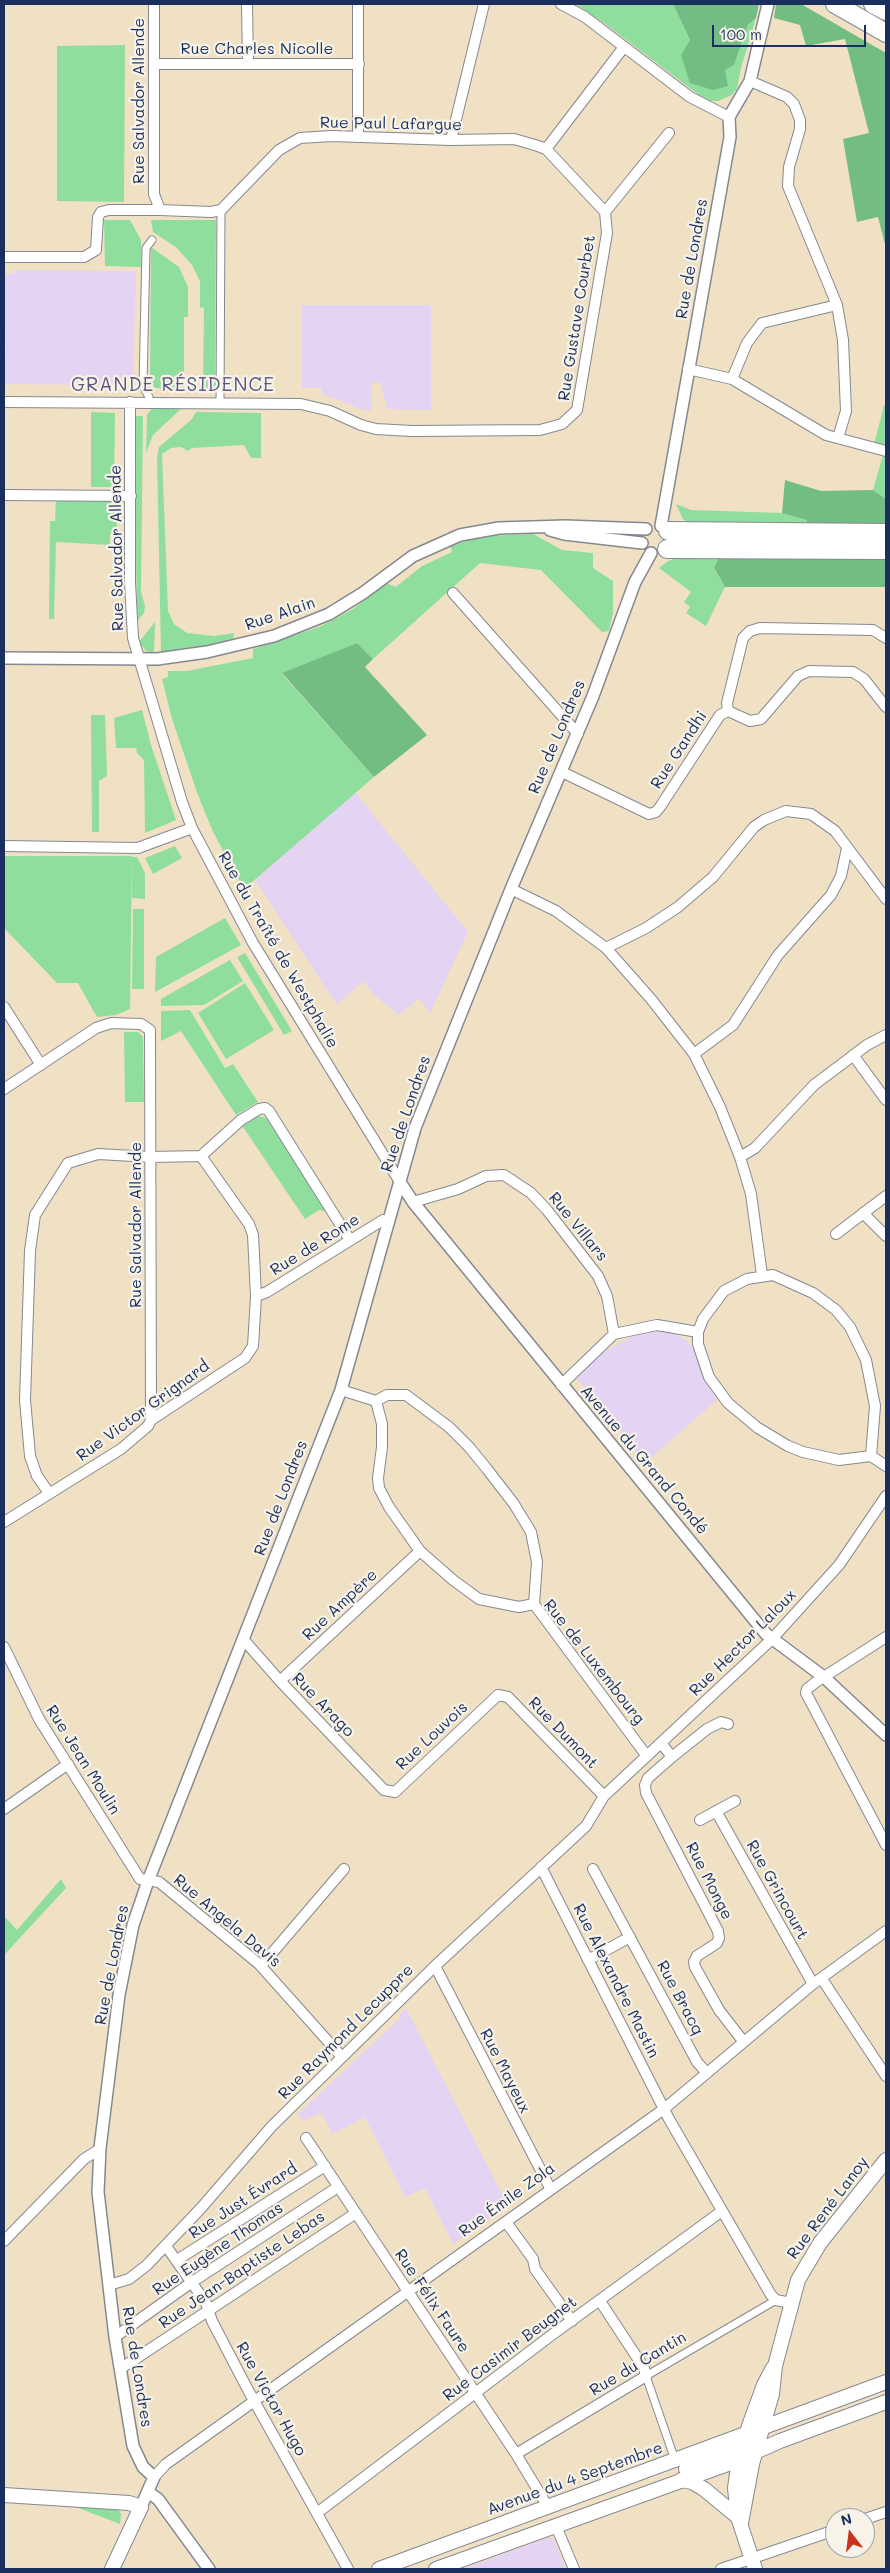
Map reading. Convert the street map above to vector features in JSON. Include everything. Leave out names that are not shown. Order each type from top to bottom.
[{"type":"highway","points":[[835,4],[886,33]]},
{"type":"highway","points":[[874,4],[886,11]]},
{"type":"highway","points":[[665,528],[886,533]]},
{"type":"highway","points":[[659,551],[886,550]]},
{"type":"main road","name":"Rue René Lanoy","points":[[739,2520],[772,2394],[775,2366],[791,2303],[806,2265],[886,2160]]},
{"type":"main road","name":"Rue René Lanoy","points":[[753,2564],[739,2520],[735,2488],[739,2460],[745,2440],[764,2385],[775,2366]]},
{"type":"main road","name":"Avenue du 4 Septembre","points":[[379,2569],[675,2461],[745,2440],[762,2428],[886,2382]]},
{"type":"main road","points":[[436,2569],[739,2460],[886,2402]]},
{"type":"main road","points":[[638,2496],[646,2488],[745,2440]]},
{"type":"main road","points":[[680,2480],[692,2482],[704,2489],[739,2520]]},
{"type":"main road","points":[[4,2495],[129,2503],[141,2507],[112,2569]]},
{"type":"main road","points":[[578,2496],[585,2515]]},
{"type":"street","name":"Rue Salvador Allende","points":[[154,4],[154,194],[160,210]]},
{"type":"street","points":[[247,4],[248,64]]},
{"type":"street","points":[[358,4],[358,137]]},
{"type":"street","points":[[451,140],[484,4]]},
{"type":"street","points":[[561,4],[585,17],[690,97],[729,117]]},
{"type":"street","name":"Rue de Londres","points":[[665,528],[688,370],[728,145],[729,117],[750,82],[767,4]]},
{"type":"street","points":[[624,47],[546,149],[606,212],[669,133]]},
{"type":"street","name":"Rue Charles Nicolle","points":[[154,64],[359,64]]},
{"type":"street","points":[[750,82],[787,97],[798,112],[800,129],[789,167],[788,186],[837,305],[843,340],[846,411],[838,438]]},
{"type":"street","name":"Rue Paul Lafargue","points":[[221,210],[279,150],[300,138],[358,137],[514,140],[546,149]]},
{"type":"street","points":[[4,257],[84,257],[96,250],[98,217],[101,212],[109,210],[221,210],[220,402]]},
{"type":"street","name":"Rue Gustave Courbet","points":[[4,402],[300,404],[330,411],[361,425],[376,429],[412,431],[540,430],[562,424],[577,410],[606,233],[606,212]]},
{"type":"street","points":[[149,402],[149,397],[143,386],[143,377],[146,248],[152,240]]},
{"type":"street","points":[[732,379],[746,343],[762,323],[837,305]]},
{"type":"street","points":[[688,370],[732,379],[826,435],[886,451]]},
{"type":"street","name":"Rue Salvador Allende","points":[[130,402],[130,590],[133,638],[150,690]]},
{"type":"street","points":[[4,495],[131,496]]},
{"type":"street","points":[[653,525],[665,528],[671,540],[659,551],[642,543],[646,529],[653,525]]},
{"type":"street","name":"Rue Alain","points":[[543,528],[564,534],[642,543]]},
{"type":"street","name":"Rue Alain","points":[[4,658],[165,658],[207,652],[274,636],[330,614],[364,593],[413,556],[443,541],[480,530],[543,528],[646,529]]},
{"type":"street","name":"Rue de Londres","points":[[154,2478],[143,2467],[133,2446],[115,2337],[98,2192],[100,2149],[119,1995],[133,1925],[148,1881],[341,1390],[416,1128],[550,794],[562,772],[578,734],[635,582],[659,551]]},
{"type":"street","points":[[453,593],[578,734]]},
{"type":"street","points":[[728,711],[727,703],[742,638],[750,631],[760,628],[873,630],[886,638]]},
{"type":"street","name":"Rue Gandhi","points":[[562,772],[643,813],[656,812],[720,715],[728,711],[750,721],[761,719],[798,676],[809,672],[853,672],[864,678],[886,707]]},
{"type":"street","name":"Rue du Traîté de Westphalie","points":[[150,690],[166,753],[192,828],[253,944],[400,1182]]},
{"type":"street","points":[[606,948],[646,928],[678,907],[713,876],[754,828],[775,814],[798,811],[811,814],[834,830],[886,899]]},
{"type":"street","points":[[4,846],[138,848],[192,828]]},
{"type":"street","points":[[694,1054],[733,1025],[778,955],[831,895],[841,876],[846,848]]},
{"type":"street","points":[[511,889],[556,911],[606,948],[652,999],[694,1054],[720,1108],[740,1157],[751,1194],[762,1275]]},
{"type":"street","points":[[4,1007],[41,1065],[4,1089]]},
{"type":"street","name":"Rue Salvador Allende","points":[[41,1065],[96,1028],[112,1023],[141,1024],[150,1030],[151,1420]]},
{"type":"street","points":[[740,1157],[755,1148],[814,1084],[853,1055],[886,1035]]},
{"type":"street","points":[[853,1055],[886,1100]]},
{"type":"street","points":[[49,1493],[37,1476],[30,1456],[25,1400],[30,1250],[35,1215],[68,1163],[98,1154],[151,1157],[201,1156],[241,1120],[265,1108],[269,1111],[350,1240]]},
{"type":"street","name":"Rue Victor Grignard","points":[[4,1522],[120,1449],[148,1426],[151,1420],[245,1358],[253,1346],[256,1296],[253,1235],[249,1224],[201,1156]]},
{"type":"street","name":"Rue Villars","points":[[413,1202],[458,1189],[486,1176],[504,1175],[510,1177],[531,1192],[598,1276],[607,1296],[614,1334]]},
{"type":"street","name":"Avenue du Grand Condé","points":[[400,1182],[413,1202],[561,1385],[766,1634],[825,1678],[886,1735]]},
{"type":"street","points":[[836,1234],[886,1196]]},
{"type":"street","points":[[863,1213],[886,1236]]},
{"type":"street","name":"Rue de Rome","points":[[256,1296],[267,1292],[382,1220],[389,1220]]},
{"type":"street","points":[[871,1456],[874,1426],[874,1392],[866,1360],[850,1327],[836,1310],[814,1293],[784,1278],[762,1275],[748,1279],[724,1291],[710,1307],[698,1332],[698,1344],[709,1377],[728,1403],[758,1428],[788,1446],[821,1457],[839,1460],[871,1456],[886,1466]]},
{"type":"street","points":[[561,1385],[614,1334],[629,1329],[657,1325],[698,1332]]},
{"type":"street","points":[[341,1390],[376,1401],[387,1395],[406,1394],[449,1428],[469,1447],[503,1490],[531,1532],[538,1570],[534,1604]]},
{"type":"street","name":"Rue de Luxembourg","points":[[376,1401],[382,1439],[378,1478],[380,1488],[389,1507],[420,1550],[453,1580],[479,1599],[519,1607],[534,1604],[646,1755]]},
{"type":"street","name":"Rue Hector Laloux","points":[[604,1796],[772,1639],[839,1565],[886,1496]]},
{"type":"street","name":"Rue Ampère","points":[[280,1681],[420,1550]]},
{"type":"street","points":[[886,1637],[806,1689],[806,1693],[886,1845]]},
{"type":"street","name":"Rue Arago","points":[[243,1639],[280,1681],[384,1790]]},
{"type":"street","name":"Rue Jean Moulin","points":[[4,1647],[27,1698],[140,1879],[148,1881]]},
{"type":"street","name":"Rue Louvois","points":[[384,1790],[395,1792],[498,1695]]},
{"type":"street","name":"Rue Dumont","points":[[498,1695],[508,1697],[604,1796]]},
{"type":"street","points":[[661,1743],[672,1756],[707,1729],[721,1722],[728,1724]]},
{"type":"street","name":"Rue Monge","points":[[672,1756],[648,1778],[645,1785],[646,1792],[718,1930],[719,1938],[717,1943],[697,1956],[694,1962],[719,2010],[743,2041]]},
{"type":"street","points":[[4,1809],[68,1764]]},
{"type":"street","name":"Rue Raymond Lecuppre","points":[[109,2285],[129,2279],[147,2265],[272,2126],[434,1966],[586,1826],[604,1796]]},
{"type":"street","points":[[700,1820],[735,1801]]},
{"type":"street","name":"Rue Grincourt","points":[[716,1811],[817,1981],[886,2076]]},
{"type":"street","name":"Rue Alexandre Mastin","points":[[541,1867],[664,2109],[722,2211],[776,2300]]},
{"type":"street","points":[[261,1966],[344,1869]]},
{"type":"street","name":"Rue Bracq","points":[[593,1869],[697,2062],[706,2072]]},
{"type":"street","name":"Rue Angela Davis","points":[[148,1881],[158,1882],[261,1966],[342,2057]]},
{"type":"street","name":"Rue Émile Zola","points":[[141,2507],[154,2478],[162,2468],[408,2293],[550,2188],[664,2109],[817,1981],[886,1931]]},
{"type":"street","points":[[588,1960],[630,1937]]},
{"type":"street","name":"Rue Mayeux","points":[[434,1966],[550,2188]]},
{"type":"street","name":"Rue Félix Faure","points":[[306,2138],[516,2454],[548,2507]]},
{"type":"street","points":[[4,2242],[84,2159],[100,2149]]},
{"type":"street","name":"Rue Just Évrard","points":[[177,2260],[325,2166]]},
{"type":"street","name":"Rue Eugène Thomas","points":[[115,2337],[192,2282],[338,2187]]},
{"type":"street","name":"Rue Casimir Beugnet","points":[[317,2513],[474,2393],[722,2211]]},
{"type":"street","name":"Rue Jean-Baptiste Lebas","points":[[120,2369],[356,2213]]},
{"type":"street","points":[[506,2222],[533,2259],[535,2269],[572,2320]]},
{"type":"street","name":"Rue Victor Hugo","points":[[166,2246],[192,2282],[209,2311],[212,2321],[255,2401],[348,2569]]},
{"type":"street","points":[[776,2300],[791,2303]]},
{"type":"street","name":"Rue du Cantin","points":[[516,2454],[776,2300]]},
{"type":"street","points":[[600,2301],[644,2368],[675,2461]]},
{"type":"street","points":[[148,2492],[158,2499],[209,2569]]},
{"type":"street","points":[[556,2526],[574,2569]]},
{"type":"street","points":[[721,2569],[753,2564],[825,2534]]},
{"type":"shaded area","points":[[14,270],[136,271],[133,377],[118,377],[118,385],[4,384],[6,348],[4,274],[14,274]]},
{"type":"shaded area","points":[[302,305],[431,305],[431,410],[387,409],[380,382],[372,383],[372,409],[367,411],[322,394],[322,388],[302,388]]},
{"type":"shaded area","points":[[355,792],[468,932],[430,1013],[419,998],[399,1015],[375,996],[363,981],[337,1005],[255,880]]},
{"type":"shaded area","points":[[658,1331],[675,1334],[686,1340],[694,1349],[702,1375],[717,1400],[645,1463],[577,1379],[599,1355],[632,1336]]},
{"type":"shaded area","points":[[406,2008],[508,2205],[453,2244],[425,2188],[405,2197],[365,2117],[333,2134],[321,2113],[303,2121],[298,2114],[400,2018],[399,2015]]},
{"type":"shaded area","points":[[550,2537],[553,2539],[566,2569],[463,2569]]},
{"type":"green space","points":[[576,4],[673,4],[690,40],[725,70],[734,65],[748,25],[756,18],[741,68],[737,89],[732,95],[718,101],[711,101],[699,95]]},
{"type":"green space","points":[[673,4],[759,4],[756,18],[748,25],[734,65],[725,70],[728,86],[713,90],[690,83],[681,55],[690,40]]},
{"type":"green space","points":[[776,4],[801,4],[886,53],[886,248],[878,217],[857,222],[843,139],[869,133],[845,39],[806,46],[800,25],[774,18]]},
{"type":"green space","points":[[125,45],[124,202],[57,201],[57,46]]},
{"type":"green space","points":[[104,220],[130,220],[141,240],[141,267],[105,266]]},
{"type":"green space","points":[[151,220],[216,220],[215,389],[203,389],[204,307],[200,308],[200,281],[192,265],[176,247],[153,232]]},
{"type":"green space","points":[[151,247],[179,267],[188,287],[188,317],[184,317],[184,388],[155,388],[150,380]]},
{"type":"green space","points":[[884,405],[886,405],[886,499],[873,490],[885,448],[874,445]]},
{"type":"green space","points":[[183,407],[153,435],[146,453],[147,415],[152,408]]},
{"type":"green space","points":[[91,412],[115,413],[114,487],[91,487]]},
{"type":"green space","points":[[196,412],[261,413],[261,458],[251,458],[244,445],[192,448],[188,451],[181,447],[171,448],[162,454],[168,611],[174,624],[187,633],[214,636],[234,633],[233,640],[229,643],[161,652],[157,458],[159,447],[191,420]]},
{"type":"green space","points":[[134,416],[143,416],[141,592],[145,606],[144,613],[137,621]]},
{"type":"green space","points":[[785,480],[821,491],[873,490],[886,499],[886,526],[810,528],[806,520],[782,513]]},
{"type":"green space","points":[[56,501],[116,501],[117,534],[110,534],[110,545],[56,542],[54,619],[49,619],[50,521],[55,521]]},
{"type":"green space","points":[[676,504],[691,510],[782,513],[806,520],[810,528],[690,524],[683,519]]},
{"type":"green space","points":[[533,534],[562,550],[593,553],[593,568],[613,581],[613,613],[609,631],[602,632],[541,570],[480,563],[373,659],[357,643],[282,674],[374,777],[244,889],[213,832],[198,795],[172,719],[162,679],[168,677],[168,671],[187,671],[253,658],[253,649],[319,627],[353,609],[386,583],[396,587],[422,566],[452,552],[450,545],[486,536]]},
{"type":"green space","points":[[886,558],[886,587],[725,587],[714,568],[718,559]]},
{"type":"green space","points":[[674,559],[718,559],[714,569],[725,587],[706,626],[686,613],[690,607],[684,602],[691,592],[659,568]]},
{"type":"green space","points":[[155,622],[154,653],[146,651],[139,642]]},
{"type":"green space","points":[[357,643],[373,659],[365,667],[427,735],[374,777],[282,673]]},
{"type":"green space","points":[[142,710],[151,745],[176,820],[145,833],[144,760],[137,753],[136,748],[116,748],[114,718]]},
{"type":"green space","points":[[91,715],[105,715],[107,776],[99,781],[99,832],[92,832]]},
{"type":"green space","points":[[175,846],[182,858],[153,874],[145,858]]},
{"type":"green space","points":[[4,856],[132,856],[130,1009],[116,1015],[97,1017],[78,983],[57,983],[4,928]]},
{"type":"green space","points":[[132,857],[137,857],[145,873],[145,899],[132,898]]},
{"type":"green space","points":[[133,909],[144,909],[144,989],[132,989]]},
{"type":"green space","points":[[225,918],[241,945],[155,992],[156,957]]},
{"type":"green space","points":[[245,953],[292,1031],[284,1035],[237,957]]},
{"type":"green space","points":[[230,960],[243,981],[204,1005],[161,1006],[161,999]]},
{"type":"green space","points":[[245,983],[274,1030],[226,1059],[198,1013]]},
{"type":"green space","points":[[190,1010],[225,1068],[233,1064],[258,1102],[236,1115],[181,1031],[161,1041],[161,1011]]},
{"type":"green space","points":[[124,1032],[138,1032],[143,1037],[144,1102],[125,1102]]},
{"type":"green space","points":[[255,1115],[266,1118],[326,1208],[324,1211],[319,1210],[305,1219],[241,1124]]},
{"type":"green space","points":[[61,1879],[66,1888],[4,1955],[4,1916],[17,1930]]},
{"type":"green space","points":[[73,2506],[118,2509],[121,2514],[120,2524]]},
{"type":"district","name":"GRANDE RÉSIDENCE","points":[[173,385]]}]
